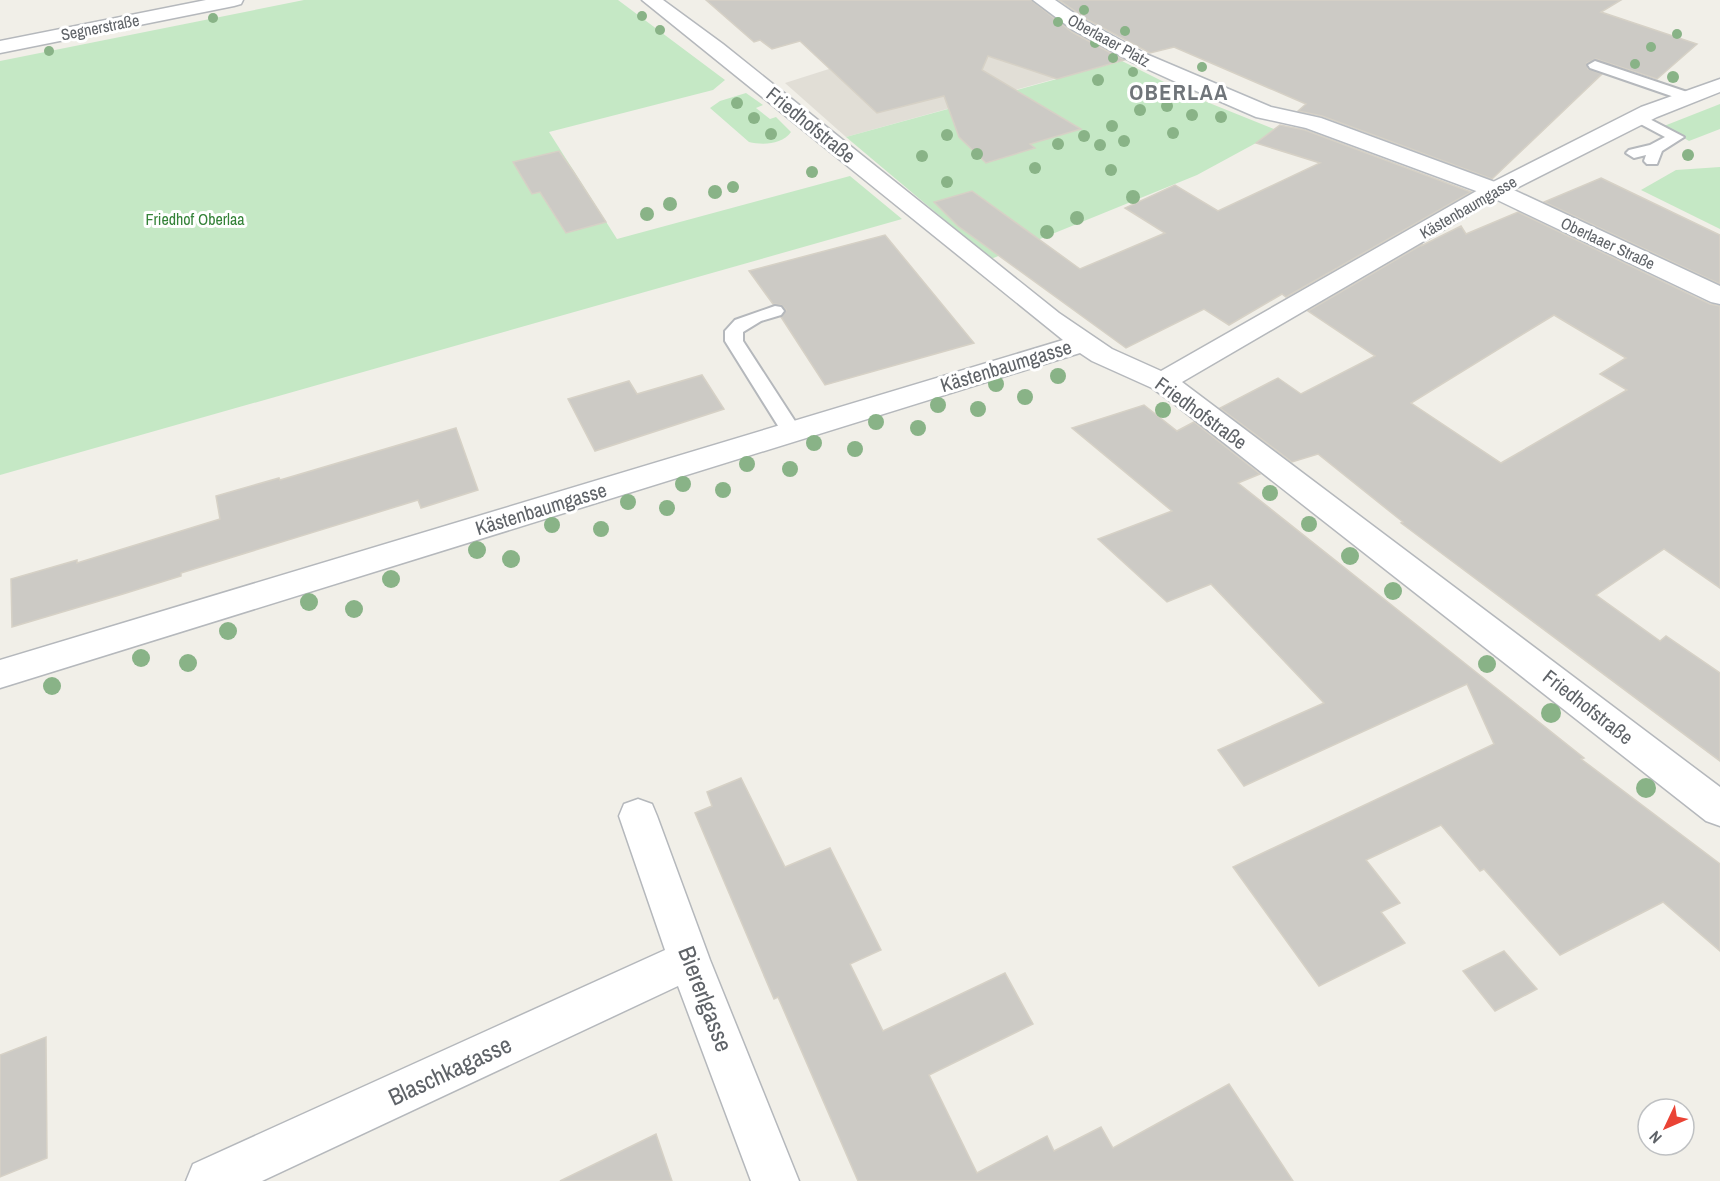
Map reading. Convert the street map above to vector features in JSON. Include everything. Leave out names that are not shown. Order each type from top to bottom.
[{"type":"street","name":"Segnerstraße","points":[[0,47],[234,0]]},
{"type":"street","name":"Friedhofstraße","points":[[651,0],[716,48],[973,258],[1083,343],[1162,382],[1720,808]]},
{"type":"street","name":"Oberlaaer Platz","points":[[1044,0],[1147,47],[1281,103],[1313,123],[1495,190]]},
{"type":"street","name":"Kästenbaumgasse","points":[[1162,382],[1495,190],[1638,117],[1720,85]]},
{"type":"street","name":"Oberlaaer Straße","points":[[1495,190],[1720,296]]},
{"type":"street","name":"Kästenbaumgasse","points":[[0,674],[1083,343]]},
{"type":"street","name":"Biererlgasse","points":[[638,816],[689,960],[775,1181]]},
{"type":"street","name":"Blaschkagasse","points":[[210,1181],[689,960]]},
{"type":"lane","points":[[1595,66],[1688,97]]},
{"type":"lane","points":[[1634,153],[1653,155],[1676,137],[1638,117]]},
{"type":"lane","points":[[775,311],[741,324],[734,331],[734,341],[792,432]]},
{"type":"shaded area","points":[[1039,2],[1130,58],[846,137],[785,83]]},
{"type":"green space","name":"Friedhof Oberlaa","points":[[304,0],[618,0],[725,80],[713,90],[549,132],[617,239],[850,176],[902,219],[0,475],[0,61]]},
{"type":"green space","points":[[1122,61],[1192,96],[1274,129],[1256,143],[1197,175],[991,259],[846,137]]},
{"type":"green space","points":[[746,93],[763,105],[756,108],[770,119],[776,117],[791,132],[777,142],[760,144],[749,142],[710,108],[720,101]]},
{"type":"green space","points":[[1720,104],[1720,129],[1689,141],[1664,126]]},
{"type":"green space","points":[[1720,167],[1720,229],[1641,190],[1676,170]]},
{"type":"building","points":[[706,0],[1031,0],[1072,32],[1124,60],[1057,79],[988,56],[982,70],[1081,129],[1030,144],[1035,148],[986,163],[959,137],[944,96],[877,113],[800,41],[772,49],[760,40],[754,42]]},
{"type":"building","points":[[1059,0],[1621,0],[1601,12],[1697,44],[1657,79],[1596,59],[1587,63],[1588,69],[1602,74],[1492,179],[1322,116],[1298,111],[1306,104],[1174,47],[1150,53],[1088,20]]},
{"type":"building","points":[[1280,125],[1305,130],[1471,192],[1286,297],[1282,294],[1229,325],[1204,309],[1126,348],[958,226],[934,202],[972,191],[1080,269],[1165,233],[1125,208],[1175,185],[1218,211],[1320,163],[1256,143]]},
{"type":"building","points":[[559,151],[606,222],[566,233],[540,192],[532,194],[513,162]]},
{"type":"building","points":[[1601,178],[1720,235],[1720,284],[1544,202]]},
{"type":"building","points":[[1518,212],[1710,304],[1720,306],[1720,588],[1664,549],[1596,595],[1660,641],[1666,636],[1720,673],[1720,761],[1401,523],[1403,522],[1318,454],[1292,462],[1220,408],[1278,378],[1301,394],[1375,356],[1308,311],[1423,244],[1421,246],[1461,226],[1466,234]],"holes":[[[1554,315],[1626,358],[1600,374],[1627,390],[1501,463],[1411,403]]]},
{"type":"building","points":[[885,235],[974,343],[825,385],[781,317],[786,310],[781,305],[773,304],[749,271]]},
{"type":"building","points":[[702,375],[724,409],[595,451],[568,399],[629,381],[637,394]]},
{"type":"building","points":[[1144,405],[1177,431],[1194,422],[1260,474],[1238,483],[1584,758],[1581,759],[1720,864],[1720,951],[1663,902],[1560,955],[1484,869],[1480,871],[1441,825],[1366,860],[1400,903],[1381,912],[1405,943],[1319,986],[1233,867],[1494,744],[1467,684],[1244,786],[1218,750],[1324,703],[1211,584],[1167,602],[1098,539],[1172,511],[1072,428]]},
{"type":"building","points":[[456,428],[478,490],[421,508],[418,500],[12,627],[11,579],[77,560],[77,563],[220,519],[216,496],[279,478],[280,480]]},
{"type":"building","points":[[741,778],[785,867],[830,848],[881,950],[850,964],[883,1031],[1005,973],[1033,1024],[929,1075],[977,1173],[1047,1136],[1054,1151],[1101,1127],[1113,1148],[1229,1084],[1293,1181],[858,1181],[778,997],[774,999],[695,813],[712,806],[707,792]]},
{"type":"building","points":[[1504,951],[1537,989],[1495,1011],[1463,971]]},
{"type":"building","points":[[46,1037],[47,1158],[0,1177],[0,1055]]},
{"type":"building","points":[[656,1134],[672,1181],[560,1181]]},
{"type":"district","name":"OBERLAA","points":[[1179,92]]}]
